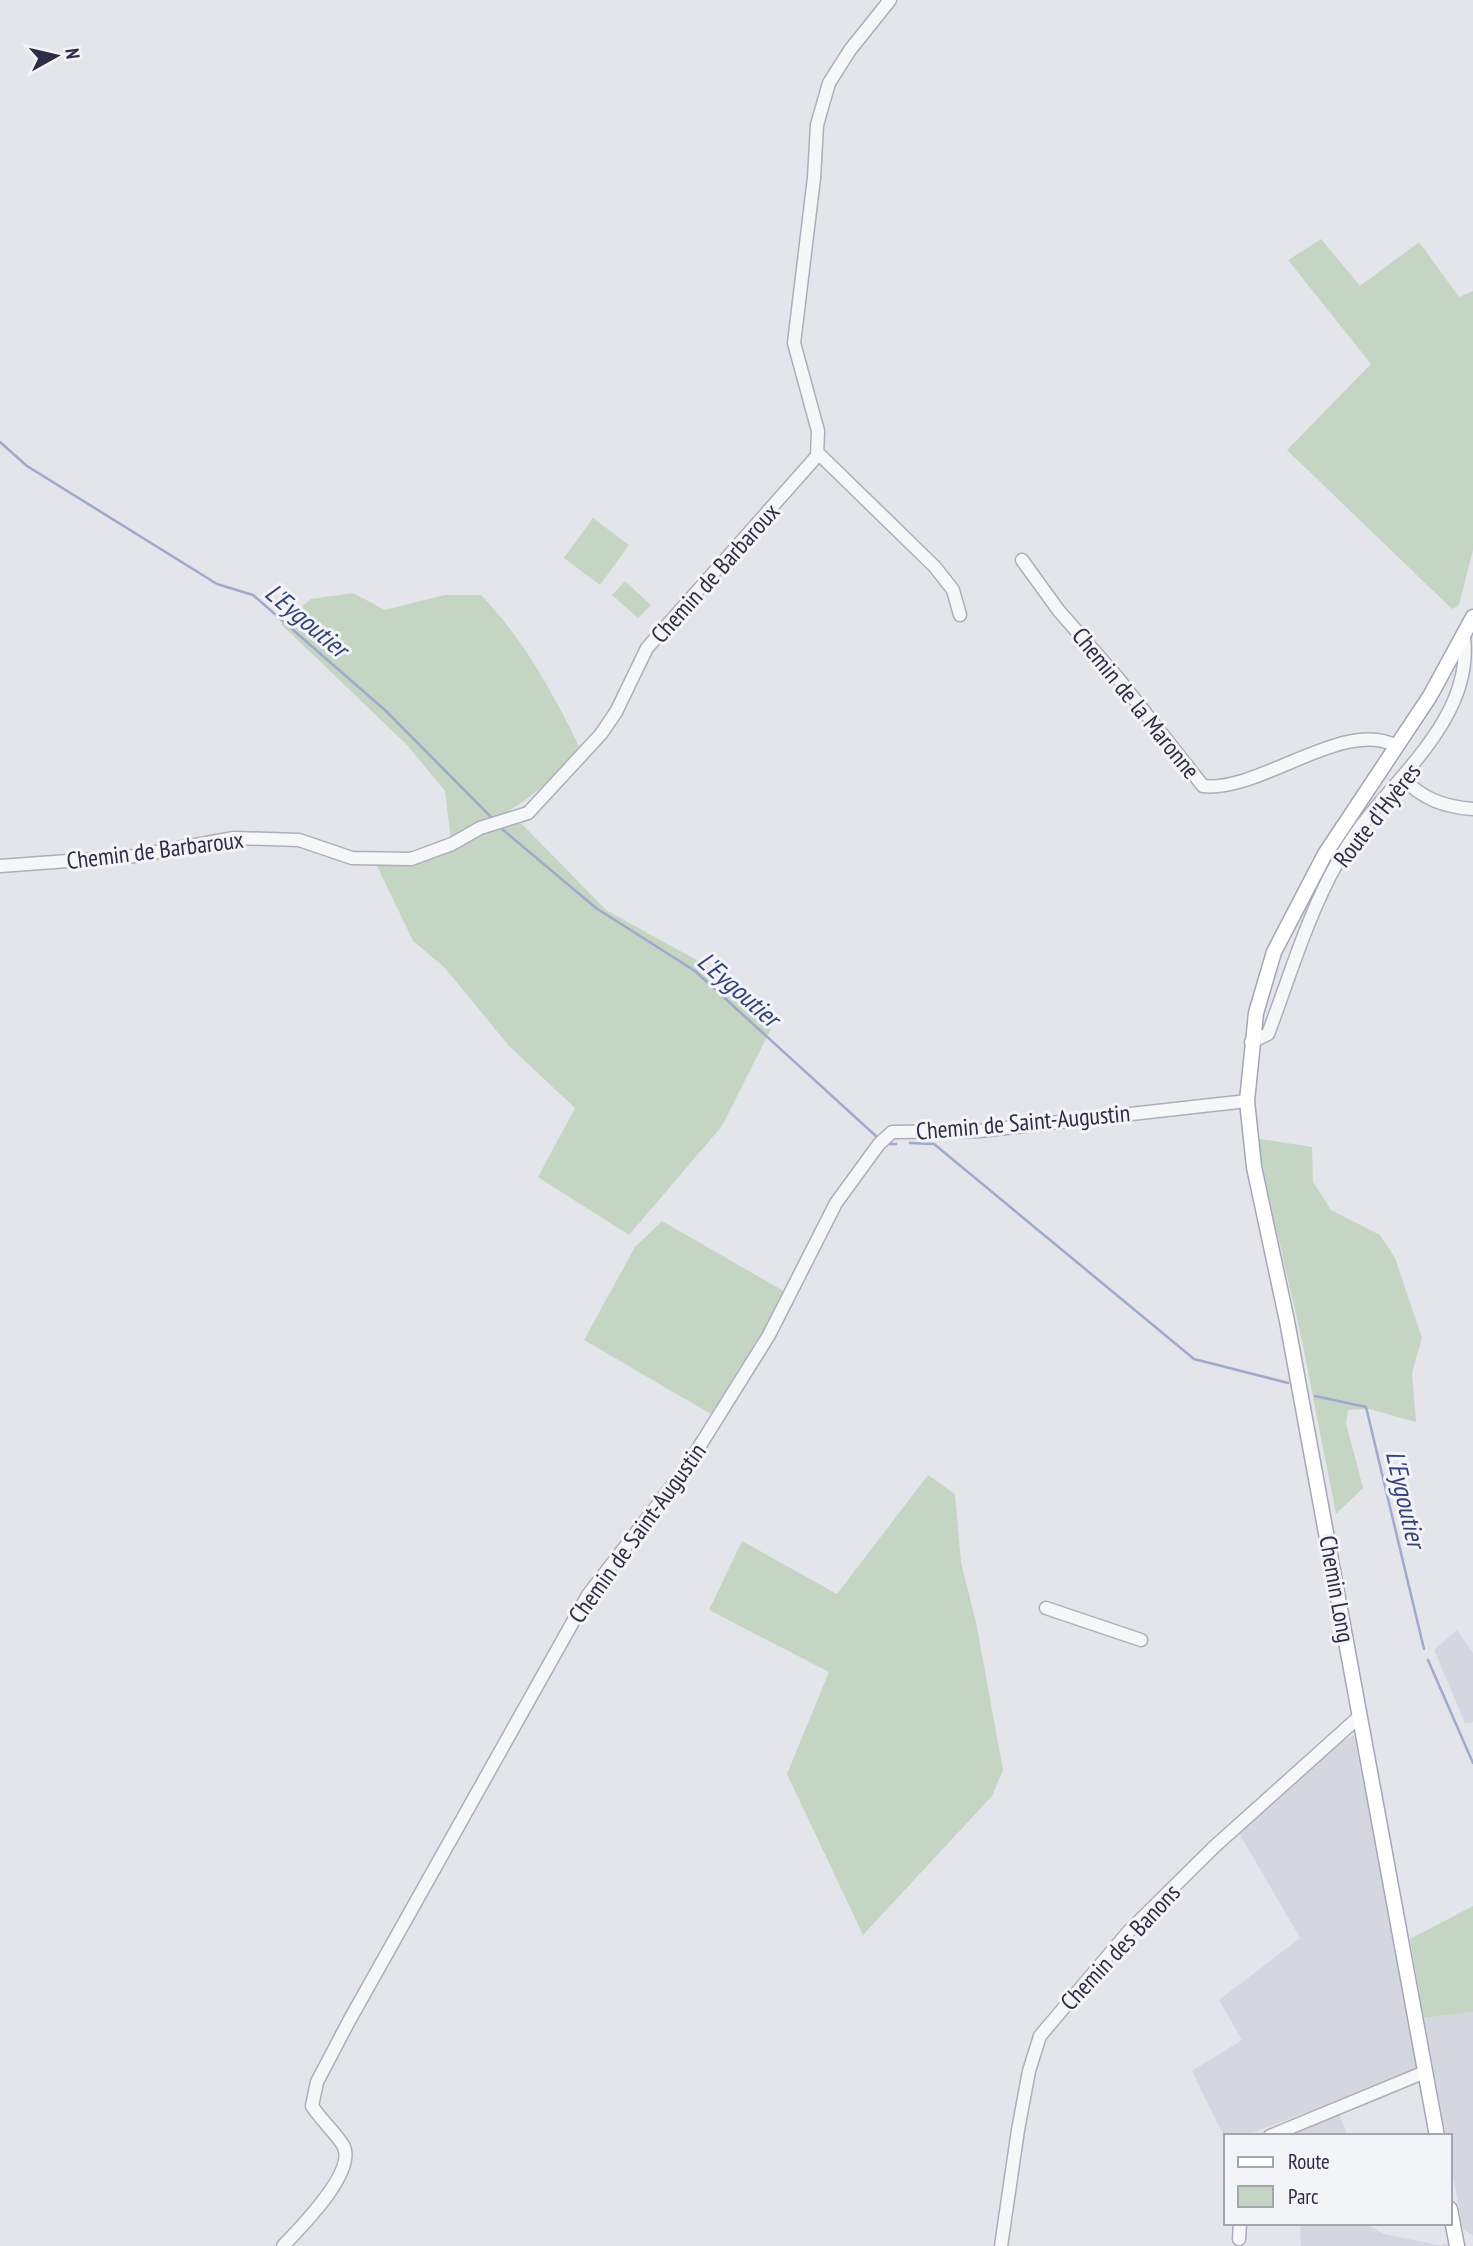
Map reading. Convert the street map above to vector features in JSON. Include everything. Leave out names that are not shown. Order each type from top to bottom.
[{"type":"main road","name":"Route d'Hyères","points":[[1256,1013],[1262,984],[1286,927],[1343,825],[1464,638],[1473,617]]},
{"type":"main road","name":"Chemin Long","points":[[1256,1013],[1247,1101],[1254,1167],[1287,1321],[1437,2134]]},
{"type":"main road","points":[[1452,2220],[1457,2246]]},
{"type":"street","points":[[890,0],[850,50],[829,83],[817,125],[813,185],[794,343],[818,431],[818,453],[935,567],[953,590],[960,615]]},
{"type":"street","name":"Chemin de Barbaroux","points":[[0,866],[135,856],[234,838],[299,841],[352,858],[411,859],[452,844],[480,828],[528,813],[601,734],[617,712],[647,648],[787,493],[818,453]]},
{"type":"street","name":"Chemin de la Maronne","points":[[1022,560],[1059,611],[1117,677],[1203,786],[1230,785],[1348,741],[1389,742],[1396,746]]},
{"type":"street","name":"Route d'Hyères","points":[[1251,1042],[1268,1034],[1311,917],[1331,874],[1362,825],[1436,739],[1451,712],[1469,658],[1464,638]]},
{"type":"street","points":[[1403,778],[1415,790],[1433,801],[1451,807],[1473,809]]},
{"type":"street","name":"Chemin de Saint-Augustin","points":[[283,2246],[333,2187],[344,2169],[344,2147],[312,2106],[317,2082],[349,2021],[588,1595],[653,1515],[705,1440],[769,1335],[836,1203],[879,1144],[892,1132],[979,1131],[1247,1101]]},
{"type":"street","points":[[1046,1608],[1141,1640]]},
{"type":"street","name":"Chemin des Banons","points":[[1001,2246],[1018,2130],[1029,2071],[1040,2036],[1129,1931],[1214,1847],[1360,1716]]},
{"type":"street","points":[[1275,2134],[1425,2072]]},
{"type":"street","points":[[1239,2239],[1240,2225]]},
{"type":"shaded area","points":[[1457,1630],[1473,1653],[1473,1722],[1465,1723],[1434,1650]]},
{"type":"shaded area","points":[[1354,1735],[1419,2071],[1249,2134],[1224,2134],[1224,2137],[1192,2071],[1242,2040],[1219,2000],[1300,1938],[1239,1833],[1326,1751]]},
{"type":"shaded area","points":[[1473,2012],[1473,2236],[1463,2229],[1452,2171],[1452,2134],[1446,2134],[1424,2018]]},
{"type":"shaded area","points":[[1338,2111],[1347,2134],[1286,2134]]},
{"type":"shaded area","points":[[1300,2225],[1368,2225],[1384,2234],[1438,2245],[1452,2243],[1453,2246],[1301,2246]]},
{"type":"green space","points":[[1321,239],[1360,286],[1419,242],[1459,297],[1473,291],[1473,550],[1459,605],[1452,609],[1287,450],[1371,364],[1288,260]]},
{"type":"green space","points":[[593,518],[629,545],[600,585],[564,558]]},
{"type":"green space","points":[[625,581],[651,605],[638,618],[612,595]]},
{"type":"green space","points":[[353,593],[385,610],[445,595],[481,595],[524,648],[579,746],[536,792],[506,812],[451,840],[445,791],[408,746],[281,624],[311,599]]},
{"type":"green space","points":[[510,824],[522,824],[606,910],[702,963],[775,1021],[722,1126],[629,1235],[538,1177],[575,1108],[509,1046],[445,968],[413,941],[377,866]]},
{"type":"green space","points":[[1260,1139],[1312,1147],[1313,1182],[1331,1210],[1380,1235],[1395,1258],[1422,1338],[1412,1373],[1416,1422],[1369,1409],[1348,1410],[1346,1423],[1363,1488],[1336,1514],[1302,1341],[1260,1157]]},
{"type":"green space","points":[[662,1221],[787,1293],[716,1417],[584,1340],[635,1247]]},
{"type":"green space","points":[[928,1475],[955,1494],[961,1562],[976,1622],[1003,1770],[992,1796],[863,1935],[787,1774],[829,1672],[709,1610],[742,1541],[837,1594]]},
{"type":"green space","points":[[1473,1906],[1473,2012],[1424,2018],[1410,1939]]},
{"type":"waterway","name":"L'Eygoutier","points":[[0,442],[27,466],[217,584],[253,595],[386,711],[492,818]]},
{"type":"waterway","name":"L'Eygoutier","points":[[502,829],[596,908],[695,971],[877,1137]]},
{"type":"waterway","name":"L'Eygoutier","points":[[910,1143],[934,1144],[1194,1359],[1288,1383]]},
{"type":"waterway","name":"L'Eygoutier","points":[[885,1144],[896,1144]]},
{"type":"waterway","name":"L'Eygoutier","points":[[1315,1396],[1366,1407],[1424,1649]]},
{"type":"waterway","name":"L'Eygoutier","points":[[1428,1660],[1473,1763]]}]
